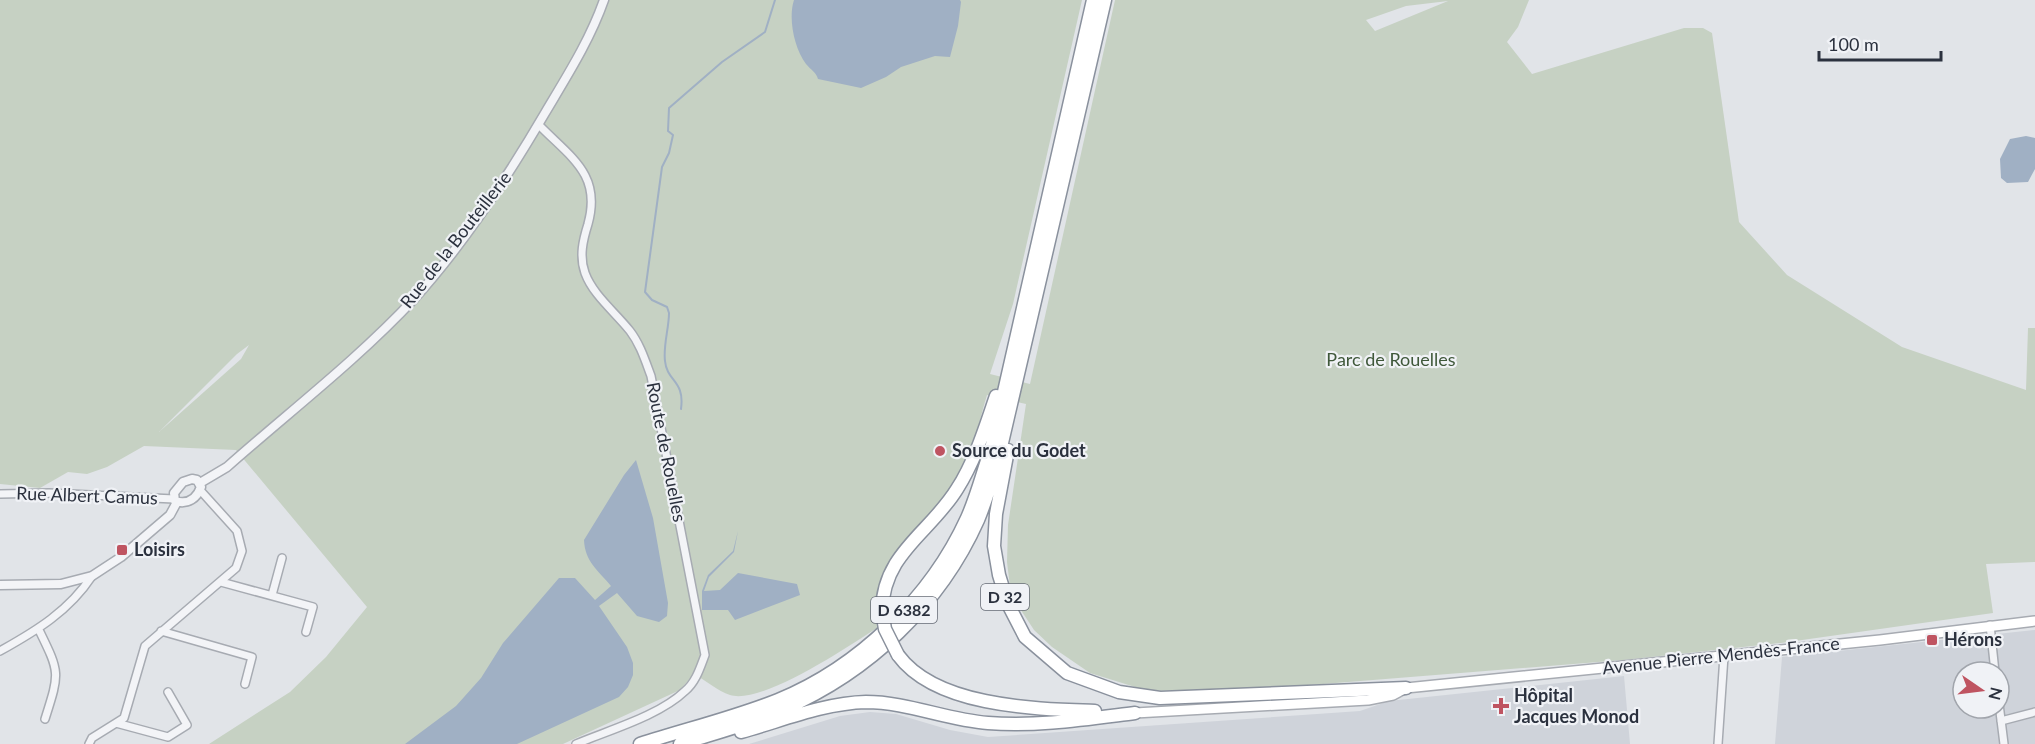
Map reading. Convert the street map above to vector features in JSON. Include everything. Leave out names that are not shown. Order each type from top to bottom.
[{"type":"highway","name":"D 6382","points":[[680,744],[783,710],[823,690],[863,664],[886,645],[926,603],[944,580],[978,519],[998,460],[1093,0]]},
{"type":"highway","name":"D 6382","points":[[639,744],[725,719],[779,699],[814,682],[857,654],[918,596],[935,573],[968,516],[991,449],[1022,339],[1105,0]]},
{"type":"highway","name":"D 32","points":[[1022,339],[969,470],[955,493],[896,561],[883,593],[882,611],[885,629],[898,655],[918,676],[946,690],[1030,707],[1135,713]]},
{"type":"highway","name":"D 32","points":[[1022,339],[996,514],[994,546],[999,575],[1008,604],[1025,637],[1045,656],[1067,673],[1089,682],[1119,692],[1160,698],[1406,688]]},
{"type":"highway","points":[[696,744],[852,703],[894,705],[958,720],[990,723],[1039,722],[1135,713]]},
{"type":"main road","name":"Avenue Pierre Mendès-France","points":[[1406,688],[1724,656],[2035,621]]},
{"type":"main road","name":"D 32","points":[[1135,713],[1368,700],[1393,695],[1406,688]]},
{"type":"street","name":"Rue de la Bouteillerie","points":[[200,486],[227,466],[381,331],[414,298],[488,206],[577,59],[604,0]]},
{"type":"street","name":"Route de Rouelles","points":[[539,125],[578,166],[589,182],[593,195],[583,242],[585,272],[591,284],[632,333],[643,353],[651,376],[705,655],[697,677],[687,690],[668,705],[576,744]]},
{"type":"street","points":[[0,585],[61,584],[92,576],[121,557],[171,515],[176,501],[174,493],[183,482],[192,479],[237,531],[242,551],[236,568],[146,646],[123,718],[92,738],[89,744]]},
{"type":"street","points":[[176,501],[190,500],[200,486]]},
{"type":"street","name":"Rue Albert Camus","points":[[0,494],[49,493],[176,501]]},
{"type":"street","points":[[272,596],[282,558]]},
{"type":"street","points":[[0,651],[39,630],[79,596],[92,576]]},
{"type":"street","points":[[221,582],[313,607],[306,632]]},
{"type":"street","points":[[1990,625],[1994,660]]},
{"type":"street","points":[[39,630],[56,667],[57,678],[45,719]]},
{"type":"street","points":[[161,631],[252,657],[244,684]]},
{"type":"street","points":[[1718,744],[1724,656]]},
{"type":"street","points":[[116,723],[168,737],[187,725],[168,692]]},
{"type":"street","points":[[2004,744],[2001,721],[2035,712]]},
{"type":"shaded area","points":[[2035,630],[2035,744],[1775,744],[1782,657]]},
{"type":"shaded area","name":"Hôpital Jacques Monod","points":[[1624,676],[1630,744],[749,744],[840,716],[870,712],[896,714],[950,730],[988,737],[1360,711],[1389,701]]},
{"type":"green space","name":"Parc de Rouelles","points":[[0,0],[1082,0],[1013,304],[990,374],[1030,384],[1115,0],[1529,0],[1518,27],[1507,42],[1532,74],[1684,28],[1703,28],[1712,33],[1739,222],[1787,275],[1902,347],[2026,390],[2028,328],[2035,328],[2035,562],[1986,564],[1993,613],[1781,643],[1623,660],[1260,689],[1148,691],[1090,673],[1052,647],[1034,630],[1011,595],[1007,562],[1008,525],[1026,404],[987,395],[972,447],[959,477],[890,561],[882,580],[877,602],[877,628],[805,672],[763,691],[744,696],[730,695],[694,674],[680,690],[563,744],[209,744],[290,692],[326,657],[367,607],[236,450],[144,446],[107,467],[87,474],[68,472],[40,488],[0,484]],"holes":[[[1448,1],[1375,31],[1366,20],[1406,6]],[[249,345],[241,359],[159,432],[237,354]]]},
{"type":"water","points":[[794,0],[960,0],[961,2],[950,57],[935,56],[901,67],[886,77],[861,88],[818,79],[806,64],[798,50],[793,33]]},
{"type":"water","points":[[2026,136],[2035,138],[2035,169],[2028,182],[2007,183],[2001,178],[2000,159],[2010,139]]},
{"type":"water","points":[[636,460],[653,518],[668,603],[667,616],[659,622],[637,616],[617,593],[599,606],[627,647],[633,663],[633,675],[628,687],[619,697],[517,744],[405,744],[456,706],[481,678],[503,643],[559,578],[575,578],[595,600],[611,586],[590,560],[584,540],[624,475]]},
{"type":"water","points":[[738,531],[734,552],[709,577],[704,591],[720,590],[738,573],[797,584],[800,595],[735,620],[728,610],[702,610],[702,591],[708,575],[733,551]]},
{"type":"waterway","points":[[681,409],[680,392],[666,368],[665,361],[669,313],[667,307],[652,300],[645,292],[662,167],[669,153],[673,135],[668,131],[669,108],[722,62],[765,32],[775,0]]},
{"type":"place","name":"Source du Godet","points":[[940,451]]},
{"type":"place","name":"Loisirs","points":[[122,550]]},
{"type":"place","name":"Hérons","points":[[1932,640]]},
{"type":"place","name":"Hôpital Jacques Monod","points":[[1501,706]]}]
